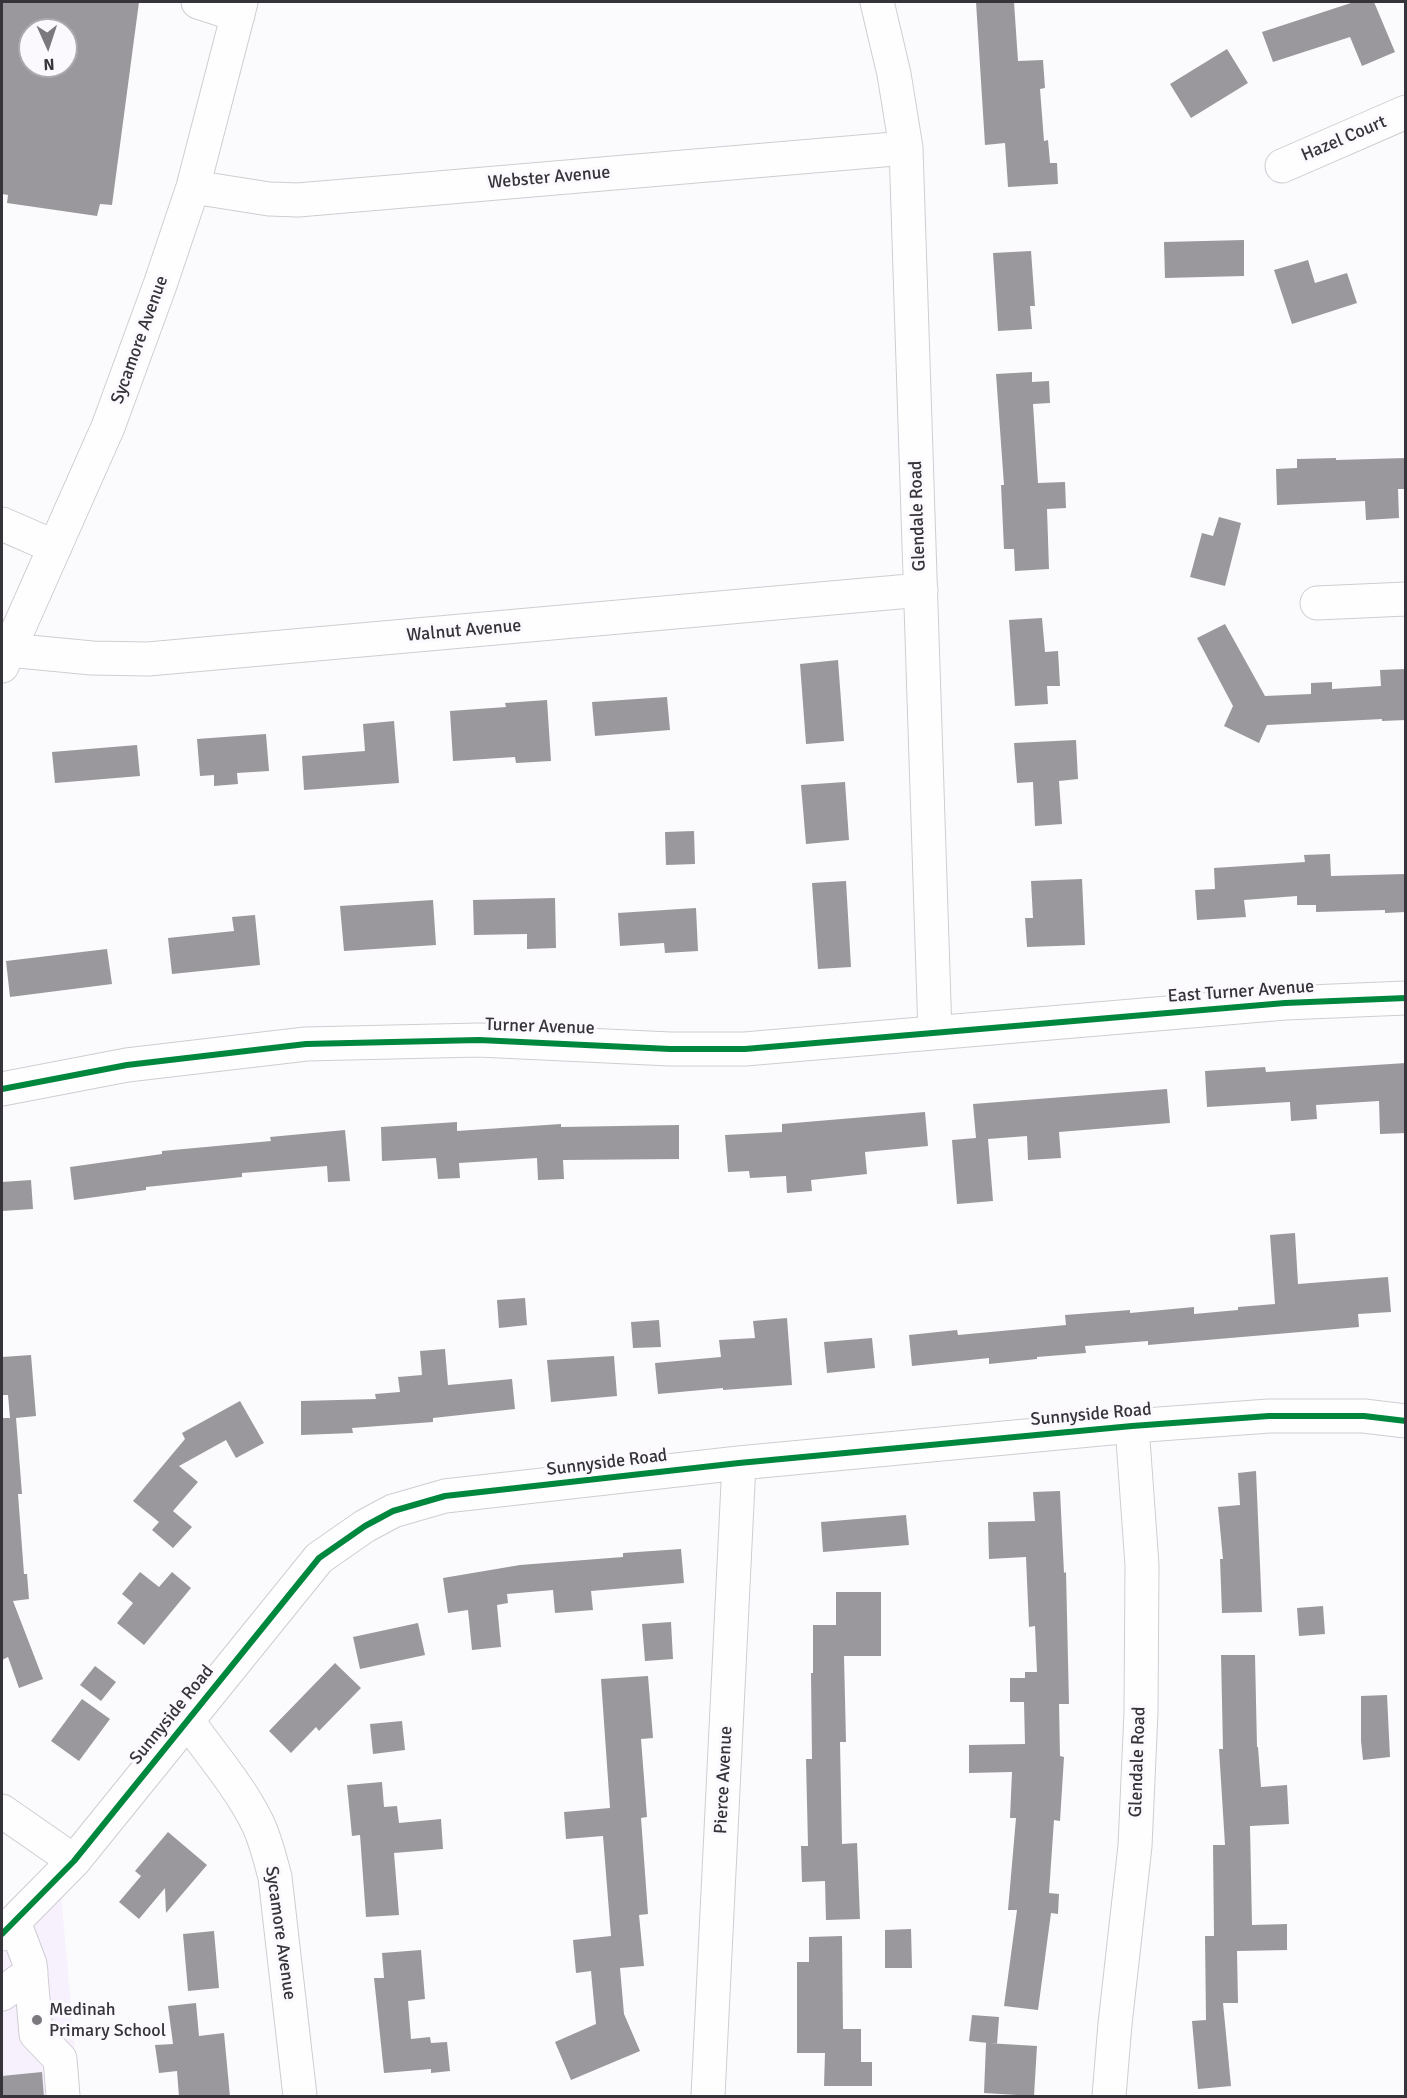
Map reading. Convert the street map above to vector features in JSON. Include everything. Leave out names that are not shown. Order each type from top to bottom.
[{"type":"street","points":[[198,2],[239,8]]},
{"type":"street","name":"Glendale Road","points":[[877,2],[894,74],[906,148],[935,1033]]},
{"type":"street","name":"Sycamore Avenue","points":[[5,658],[108,427],[193,188],[239,8]]},
{"type":"street","name":"Hazel Court","points":[[1282,166],[1406,112]]},
{"type":"street","name":"Webster Avenue","points":[[193,188],[269,199],[298,200],[906,148]]},
{"type":"street","points":[[2,524],[55,547]]},
{"type":"street","name":"Walnut Avenue","points":[[5,658],[148,659],[921,590]]},
{"type":"street","points":[[1317,603],[1406,599]]},
{"type":"street","name":"East Turner Avenue","points":[[1079,1020],[1308,1001],[1406,998]]},
{"type":"street","name":"Turner Avenue","points":[[2,1089],[127,1065],[306,1044],[479,1040],[670,1049],[745,1049],[1079,1020]]},
{"type":"street","name":"Sunnyside Road","points":[[8,1928],[74,1861],[319,1558],[365,1526],[393,1511],[445,1496],[739,1462],[1132,1426],[1269,1416],[1364,1416],[1406,1421]]},
{"type":"street","name":"Glendale Road","points":[[1109,2097],[1135,1846],[1141,1712],[1142,1565],[1132,1426]]},
{"type":"street","name":"Pierce Avenue","points":[[708,2097],[739,1462]]},
{"type":"street","name":"Sycamore Avenue","points":[[187,1720],[244,1799],[268,1850],[275,1877],[300,2097]]},
{"type":"street","points":[[2,1811],[74,1861]]},
{"type":"street","points":[[8,1928],[30,1964],[36,2034],[60,2059],[63,2097]]},
{"type":"street","points":[[2,1994],[31,1972]]},
{"type":"shaded area","name":"Medinah Primary School","points":[[60,1884],[79,2096],[2,2096],[2,1943]]},
{"type":"building","points":[[2,2],[139,2],[112,205],[100,204],[97,216],[7,203],[8,195],[2,194]]},
{"type":"building","points":[[976,2],[1014,2],[1018,61],[1043,60],[1045,88],[1040,89],[1044,141],[1048,140],[1050,163],[1057,163],[1058,184],[1008,187],[1005,143],[985,145]]},
{"type":"building","points":[[1354,2],[1374,2],[1395,52],[1362,66],[1350,37],[1273,62],[1262,32]]},
{"type":"building","points":[[1227,49],[1248,83],[1191,118],[1170,84]]},
{"type":"building","points":[[1244,240],[1244,276],[1165,278],[1164,242]]},
{"type":"building","points":[[1031,251],[1035,306],[1030,306],[1032,329],[998,331],[993,253]]},
{"type":"building","points":[[1308,260],[1315,283],[1347,273],[1357,303],[1292,324],[1274,270]]},
{"type":"building","points":[[1032,372],[1032,382],[1049,381],[1050,403],[1033,404],[1038,483],[1065,482],[1066,508],[1047,509],[1049,569],[1015,571],[1014,549],[1004,549],[1001,485],[1004,485],[996,374]]},
{"type":"building","points":[[1336,458],[1336,460],[1406,458],[1406,489],[1398,489],[1399,518],[1366,520],[1365,501],[1277,505],[1276,469],[1297,468],[1297,459]]},
{"type":"building","points":[[1219,517],[1241,523],[1225,586],[1190,577],[1202,533],[1213,536]]},
{"type":"building","points":[[1042,618],[1045,652],[1058,651],[1060,686],[1047,686],[1048,704],[1015,706],[1009,620]]},
{"type":"building","points":[[1225,624],[1265,696],[1311,694],[1311,683],[1332,682],[1332,689],[1381,686],[1380,670],[1406,669],[1406,720],[1382,721],[1382,719],[1267,725],[1259,743],[1224,726],[1233,706],[1197,638]]},
{"type":"building","points":[[838,660],[844,741],[806,744],[800,664]]},
{"type":"building","points":[[667,697],[670,730],[595,736],[592,702]]},
{"type":"building","points":[[547,700],[551,761],[516,763],[515,757],[453,761],[450,711],[506,707],[505,703]]},
{"type":"building","points":[[394,721],[399,783],[304,790],[302,756],[365,751],[363,724]]},
{"type":"building","points":[[266,734],[269,771],[237,773],[238,784],[214,786],[214,775],[200,776],[197,739]]},
{"type":"building","points":[[1076,740],[1078,779],[1059,781],[1062,824],[1035,826],[1033,782],[1017,783],[1014,743]]},
{"type":"building","points":[[137,745],[140,776],[55,783],[52,752]]},
{"type":"building","points":[[845,782],[849,840],[806,844],[801,785]]},
{"type":"building","points":[[694,831],[695,864],[666,865],[665,832]]},
{"type":"building","points":[[1330,854],[1331,876],[1406,874],[1406,912],[1385,913],[1385,910],[1316,912],[1316,905],[1297,905],[1297,896],[1244,900],[1246,917],[1197,920],[1195,890],[1215,889],[1214,868],[1305,862],[1304,855]]},
{"type":"building","points":[[1082,879],[1085,945],[1027,947],[1025,918],[1033,918],[1031,881]]},
{"type":"building","points":[[846,881],[851,967],[818,969],[812,883]]},
{"type":"building","points":[[555,898],[556,948],[527,949],[527,934],[474,935],[473,900]]},
{"type":"building","points":[[433,900],[436,945],[344,951],[340,906]]},
{"type":"building","points":[[696,908],[698,951],[665,953],[664,943],[620,946],[618,913]]},
{"type":"building","points":[[255,915],[260,965],[172,974],[168,938],[234,931],[232,917]]},
{"type":"building","points":[[107,949],[112,984],[10,997],[6,961]]},
{"type":"building","points":[[1406,1063],[1406,1133],[1380,1134],[1379,1101],[1316,1105],[1317,1119],[1291,1121],[1290,1102],[1207,1107],[1205,1071],[1265,1067],[1266,1072]]},
{"type":"building","points":[[1167,1089],[1170,1123],[1059,1132],[1061,1158],[1028,1160],[1027,1136],[988,1139],[993,1201],[957,1204],[952,1140],[976,1138],[973,1104]]},
{"type":"building","points":[[925,1112],[928,1146],[865,1152],[867,1174],[811,1180],[812,1191],[787,1193],[786,1176],[750,1178],[749,1171],[728,1172],[725,1135],[782,1132],[782,1124]]},
{"type":"building","points":[[457,1122],[457,1131],[561,1124],[561,1127],[679,1125],[679,1159],[563,1160],[564,1179],[538,1180],[537,1158],[459,1163],[460,1178],[438,1179],[436,1158],[382,1161],[381,1127]]},
{"type":"building","points":[[345,1130],[350,1181],[328,1182],[327,1166],[242,1173],[242,1177],[146,1187],[146,1190],[74,1200],[70,1167],[162,1154],[162,1151],[271,1141],[270,1137]]},
{"type":"building","points":[[31,1180],[33,1209],[2,1211],[2,1182]]},
{"type":"building","points":[[1295,1233],[1298,1284],[1388,1277],[1391,1312],[1358,1314],[1359,1327],[1148,1345],[1148,1341],[1085,1346],[1086,1353],[1037,1357],[1037,1359],[989,1364],[989,1358],[912,1366],[909,1335],[957,1330],[958,1335],[1066,1325],[1065,1315],[1130,1310],[1130,1313],[1194,1307],[1194,1314],[1275,1304],[1270,1235]]},
{"type":"building","points":[[525,1298],[527,1325],[499,1328],[497,1300]]},
{"type":"building","points":[[787,1318],[792,1385],[658,1394],[655,1363],[721,1357],[719,1340],[755,1338],[753,1321]]},
{"type":"building","points":[[659,1320],[661,1347],[633,1348],[631,1322]]},
{"type":"building","points":[[872,1338],[875,1368],[827,1373],[824,1342]]},
{"type":"building","points":[[445,1349],[448,1385],[512,1379],[515,1409],[433,1418],[433,1422],[352,1428],[353,1433],[301,1435],[301,1401],[376,1399],[375,1394],[400,1392],[398,1377],[422,1375],[420,1351]]},
{"type":"building","points":[[31,1355],[36,1416],[16,1418],[22,1494],[18,1494],[24,1574],[27,1574],[29,1599],[13,1601],[43,1679],[19,1688],[8,1657],[2,1660],[2,1418],[10,1418],[8,1395],[2,1395],[2,1357]]},
{"type":"building","points":[[614,1356],[617,1396],[551,1402],[547,1360]]},
{"type":"building","points":[[240,1401],[264,1443],[236,1458],[226,1440],[179,1466],[198,1482],[173,1511],[192,1527],[173,1548],[152,1530],[159,1522],[133,1501],[185,1439],[182,1433]]},
{"type":"building","points":[[1256,1471],[1262,1612],[1222,1613],[1220,1559],[1223,1559],[1218,1507],[1240,1505],[1238,1473]]},
{"type":"building","points":[[1060,1491],[1064,1573],[1066,1572],[1069,1704],[1059,1704],[1060,1756],[1064,1757],[1060,1821],[1054,1820],[1049,1893],[1059,1894],[1058,1914],[1051,1913],[1038,2010],[1004,2006],[1017,1910],[1008,1910],[1016,1818],[1010,1818],[1012,1772],[969,1773],[969,1745],[1025,1744],[1024,1702],[1010,1702],[1010,1678],[1025,1678],[1025,1672],[1037,1672],[1035,1626],[1029,1627],[1026,1557],[989,1559],[988,1522],[1035,1521],[1033,1492]]},
{"type":"building","points":[[906,1515],[909,1545],[823,1552],[821,1522]]},
{"type":"building","points":[[681,1549],[684,1583],[591,1591],[593,1610],[555,1613],[553,1590],[507,1594],[508,1603],[497,1605],[501,1647],[472,1650],[468,1610],[448,1613],[443,1578],[520,1565],[623,1557],[623,1553]]},
{"type":"building","points":[[140,1572],[159,1587],[172,1572],[191,1588],[144,1645],[117,1623],[133,1603],[122,1594]]},
{"type":"building","points":[[836,1592],[881,1592],[881,1656],[844,1656],[846,1742],[840,1742],[842,1844],[857,1843],[860,1919],[826,1920],[825,1881],[802,1882],[801,1846],[808,1846],[806,1759],[812,1759],[813,1625],[836,1625]]},
{"type":"building","points":[[1323,1606],[1325,1634],[1299,1636],[1297,1608]]},
{"type":"building","points":[[671,1622],[673,1659],[645,1661],[642,1624]]},
{"type":"building","points":[[418,1623],[425,1655],[360,1669],[353,1637]]},
{"type":"building","points":[[1221,1655],[1255,1655],[1257,1747],[1261,1787],[1287,1785],[1289,1824],[1250,1826],[1252,1925],[1287,1924],[1287,1950],[1237,1951],[1238,2003],[1223,2003],[1231,2086],[1198,2089],[1192,2021],[1206,2020],[1205,1936],[1214,1936],[1213,1845],[1225,1845],[1219,1749],[1223,1749]]},
{"type":"building","points":[[335,1663],[361,1688],[319,1731],[316,1727],[291,1753],[269,1731]]},
{"type":"building","points":[[95,1666],[116,1682],[101,1701],[80,1685]]},
{"type":"building","points":[[648,1676],[653,1738],[641,1739],[647,1817],[641,1818],[648,1914],[639,1915],[644,1966],[620,1968],[624,2014],[640,2051],[571,2080],[555,2042],[596,2024],[591,1971],[576,1973],[573,1940],[611,1936],[603,1836],[566,1839],[564,1812],[610,1808],[601,1679]]},
{"type":"building","points":[[1387,1695],[1390,1757],[1363,1760],[1361,1696]]},
{"type":"building","points":[[82,1699],[110,1719],[79,1761],[51,1741]]},
{"type":"building","points":[[402,1721],[405,1750],[373,1754],[370,1724]]},
{"type":"building","points":[[382,1782],[384,1807],[397,1806],[399,1823],[441,1819],[443,1849],[394,1853],[399,1915],[366,1917],[360,1835],[352,1836],[347,1785]]},
{"type":"building","points":[[168,1832],[207,1865],[166,1913],[165,1888],[139,1919],[119,1902],[141,1876],[135,1871]]},
{"type":"building","points":[[911,1929],[912,1968],[885,1968],[885,1930]]},
{"type":"building","points":[[214,1931],[219,1988],[188,1991],[183,1934]]},
{"type":"building","points":[[842,1936],[843,2029],[861,2029],[861,2062],[872,2062],[872,2086],[824,2086],[825,2053],[797,2053],[797,1962],[809,1962],[809,1937]]},
{"type":"building","points":[[421,1950],[425,1999],[408,2001],[411,2039],[430,2037],[431,2043],[447,2042],[450,2071],[431,2073],[431,2069],[384,2073],[374,1978],[384,1978],[382,1953]]},
{"type":"building","points":[[196,2003],[199,2036],[224,2033],[230,2097],[179,2097],[177,2071],[159,2073],[155,2045],[173,2044],[168,2006]]},
{"type":"building","points":[[972,2015],[999,2017],[997,2044],[969,2041]]},
{"type":"building","points":[[986,2043],[1037,2046],[1034,2096],[984,2093]]},
{"type":"building","name":"Medinah Primary School","points":[[42,2072],[44,2097],[2,2097],[2,2076]]},
{"type":"cycle path","points":[[2,1089],[127,1065],[306,1044],[479,1040],[670,1049],[745,1049],[1285,1003],[1406,998]]},
{"type":"cycle path","points":[[2,1934],[74,1861],[319,1558],[365,1526],[393,1511],[445,1496],[739,1463],[1132,1426],[1269,1416],[1364,1416],[1406,1421]]},
{"type":"place","name":"Medinah Primary School","points":[[37,2020]]}]
